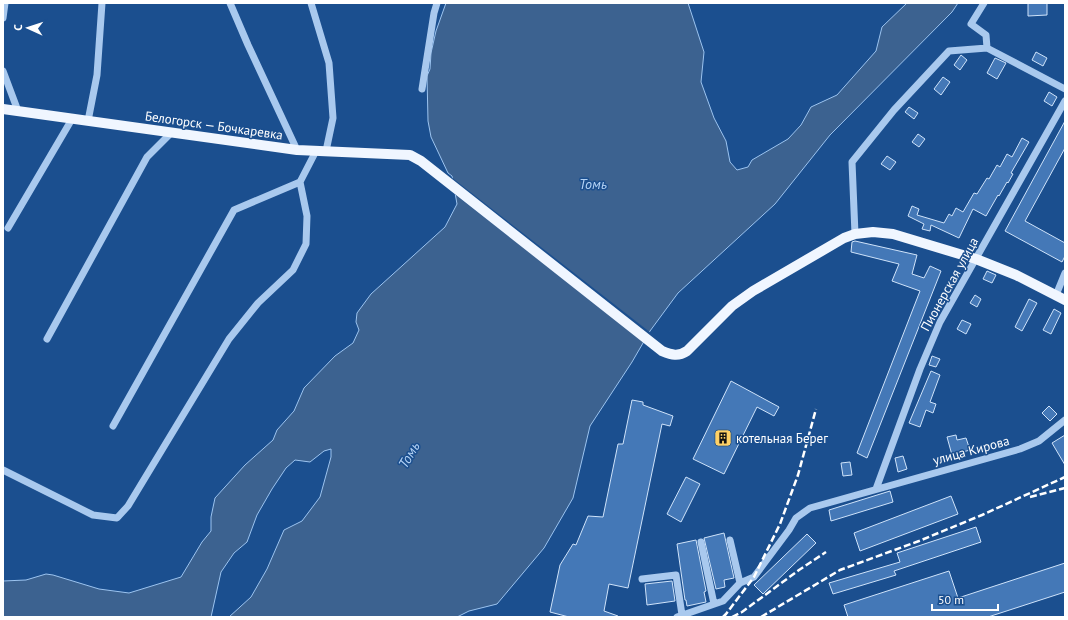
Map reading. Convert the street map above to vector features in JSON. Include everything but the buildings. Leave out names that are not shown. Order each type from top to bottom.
[{"type":"main road","name":"Белогорск — Бочкаревка","points":[[3,109],[297,150],[410,155],[421,161],[662,351],[671,355],[681,355],[687,351],[732,306],[748,295],[844,238],[855,234]]},
{"type":"main road","points":[[855,234],[873,232],[893,234],[976,259],[1016,275],[1065,300]]},
{"type":"street","points":[[3,18],[5,3]]},
{"type":"street","points":[[88,121],[97,75],[102,3]]},
{"type":"street","points":[[230,3],[297,150]]},
{"type":"street","points":[[113,426],[234,210],[300,182],[321,151],[332,118],[329,63],[311,3]]},
{"type":"street","points":[[422,89],[434,13],[437,3]]},
{"type":"street","points":[[984,3],[972,24],[986,35],[987,48]]},
{"type":"street","points":[[855,234],[852,162],[894,110],[949,51],[987,48],[1065,89]]},
{"type":"street","points":[[3,71],[18,111]]},
{"type":"street","name":"Пионерская улица","points":[[876,489],[920,369],[937,329],[1065,101]]},
{"type":"street","points":[[8,228],[72,119]]},
{"type":"street","points":[[48,339],[147,157],[171,132]]},
{"type":"street","points":[[3,470],[93,515],[117,518],[128,506],[230,339],[258,303],[293,270],[306,244],[307,216],[300,182]]},
{"type":"street","points":[[1056,295],[1065,273]]},
{"type":"street","name":"улица Кирова","points":[[680,616],[723,601],[740,583],[754,577],[789,530],[796,518],[810,508],[1020,449],[1039,441],[1065,420]]},
{"type":"street","points":[[730,540],[740,583]]},
{"type":"street","points":[[701,542],[714,604]]},
{"type":"street","points":[[642,579],[676,575],[680,616]]},
{"type":"water","name":"Томь","points":[[446,3],[688,3],[704,52],[701,82],[714,118],[726,141],[730,162],[737,170],[748,167],[752,160],[788,139],[801,125],[811,107],[837,95],[876,51],[882,27],[907,3],[958,3],[952,12],[830,135],[775,204],[678,293],[650,331],[632,362],[590,426],[573,498],[544,548],[497,604],[469,611],[457,617],[229,617],[251,597],[267,569],[284,530],[302,521],[320,497],[331,457],[331,449],[324,451],[310,462],[295,460],[286,468],[257,515],[247,542],[234,553],[221,572],[211,617],[3,617],[3,581],[26,580],[46,574],[99,589],[129,593],[181,577],[202,542],[211,531],[211,517],[215,498],[245,465],[273,440],[277,430],[294,411],[304,388],[335,356],[353,343],[359,330],[356,322],[357,313],[371,294],[445,227],[457,204],[452,176],[448,173],[431,137],[428,121],[427,76],[430,69],[431,53],[436,31]]},
{"type":"pier","points":[[446,173],[651,333],[645,342],[453,193],[450,177]]},
{"type":"railway","points":[[723,617],[754,577],[780,524],[798,475],[816,409]]},
{"type":"railway","points":[[761,617],[840,570],[919,541],[982,515],[1065,477]]},
{"type":"railway","points":[[1030,497],[1065,488]]},
{"type":"railway","points":[[732,617],[742,612],[826,552]]},
{"type":"place","name":"котельная Берег","points":[[723,438]]}]
